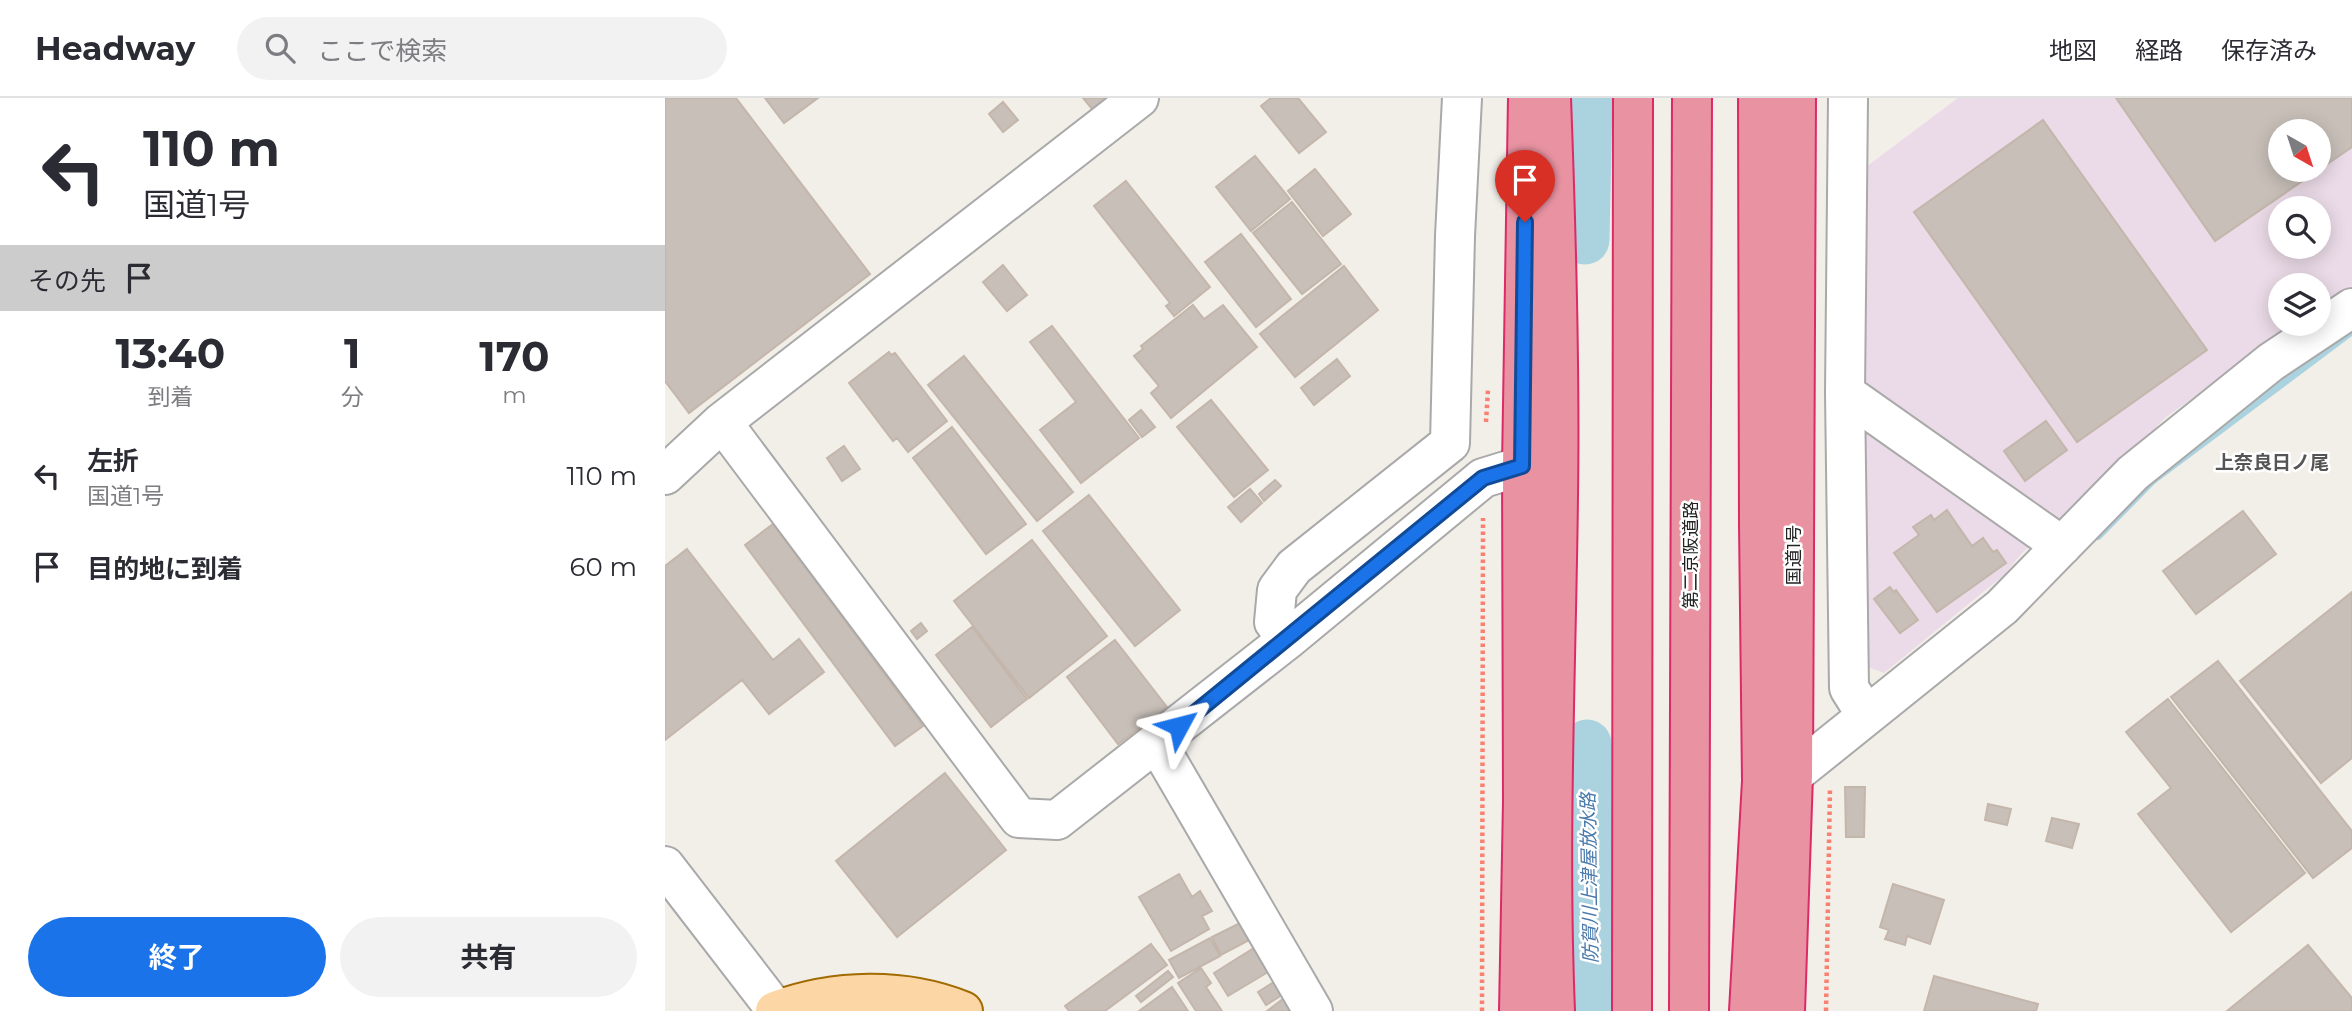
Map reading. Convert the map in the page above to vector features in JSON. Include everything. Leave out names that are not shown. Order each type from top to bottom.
[{"type":"highway","points":[[1519,1011],[1523,802],[1522,466],[1528,98]]},
{"type":"highway","points":[[1551,98],[1556,243],[1558,494],[1553,752],[1555,1011]]},
{"type":"highway","points":[[1632,1011],[1633,98]]},
{"type":"highway","name":"第二京阪道路","points":[[1689,1011],[1692,98]]},
{"type":"highway","points":[[1749,1011],[1762,781],[1758,98]]},
{"type":"highway","name":"国道1号","points":[[1784,1011],[1793,775],[1796,98]]},
{"type":"main road","points":[[776,1011],[876,992],[963,1011]]},
{"type":"street","points":[[665,475],[722,422],[1139,98]]},
{"type":"street","points":[[1287,640],[1274,622],[1277,590],[1294,567],[1450,443],[1455,236],[1462,98]]},
{"type":"street","points":[[1849,98],[1845,393],[1849,688],[1866,715]]},
{"type":"street","points":[[1793,775],[2002,607],[2133,473],[2271,362],[2352,308]]},
{"type":"street","points":[[1845,393],[2062,546]]},
{"type":"street","points":[[722,422],[1019,818],[1056,820],[1287,640],[1483,478],[1522,466]]},
{"type":"street","points":[[1157,743],[1313,1011]]},
{"type":"street","points":[[665,866],[776,1011]]},
{"type":"shaded area","points":[[1958,98],[2352,98],[2352,286],[2331,301],[2331,273],[2268,273],[2268,336],[2281,336],[2166,417],[2099,486],[2022,553],[2004,575],[1884,673],[1862,665],[1866,167]]},
{"type":"building","points":[[665,98],[736,98],[870,274],[689,413],[665,381]]},
{"type":"building","points":[[765,98],[818,98],[784,123]]},
{"type":"building","points":[[1083,98],[1107,98],[1092,109]]},
{"type":"building","points":[[1271,98],[1298,98],[1326,132],[1299,153],[1261,106]]},
{"type":"building","points":[[2116,98],[2352,98],[2352,147],[2331,162],[2331,119],[2268,119],[2268,182],[2301,182],[2280,196],[2268,196],[2268,204],[2215,241]]},
{"type":"building","points":[[1003,102],[1018,120],[1003,132],[989,114]]},
{"type":"building","points":[[2043,120],[2207,350],[2077,442],[1914,212]]},
{"type":"building","points":[[1255,156],[1290,199],[1251,231],[1216,187]]},
{"type":"building","points":[[1315,169],[1351,214],[1323,236],[1288,191]]},
{"type":"building","points":[[1126,181],[1210,287],[1174,316],[1166,306],[1170,303],[1094,206]]},
{"type":"building","points":[[1292,202],[1341,264],[1302,294],[1253,233]]},
{"type":"building","points":[[1241,234],[1291,299],[1256,327],[1205,262]]},
{"type":"building","points":[[1003,265],[1027,295],[1007,311],[983,282]]},
{"type":"building","points":[[1344,266],[1378,310],[1295,377],[1260,334]]},
{"type":"building","points":[[1193,305],[1204,319],[1223,305],[1257,347],[1171,418],[1151,393],[1159,386],[1134,356],[1143,349],[1141,346]]},
{"type":"building","points":[[1052,326],[1139,438],[1081,483],[1040,430],[1076,402],[1030,342]]},
{"type":"building","points":[[889,352],[891,355],[895,353],[947,421],[908,452],[897,438],[893,441],[849,383]]},
{"type":"building","points":[[964,356],[1073,492],[1037,521],[928,385]]},
{"type":"building","points":[[1337,359],[1350,376],[1314,405],[1301,388]]},
{"type":"building","points":[[1211,400],[1268,470],[1234,497],[1177,427]]},
{"type":"building","points":[[1141,410],[1155,427],[1142,437],[1129,420]]},
{"type":"building","points":[[2046,421],[2067,450],[2025,481],[2004,451]]},
{"type":"building","points":[[952,427],[1026,524],[986,554],[913,458]]},
{"type":"building","points":[[844,446],[860,469],[842,481],[827,458]]},
{"type":"building","points":[[1275,480],[1281,486],[1264,501],[1259,494]]},
{"type":"building","points":[[1250,489],[1262,503],[1241,522],[1228,507]]},
{"type":"building","points":[[1089,495],[1180,610],[1135,646],[1043,531]]},
{"type":"building","points":[[1947,510],[1972,546],[1983,538],[1993,552],[1997,550],[2006,563],[1937,612],[1894,553],[1919,535],[1913,527],[1931,515],[1934,520]]},
{"type":"building","points":[[2243,511],[2276,554],[2196,614],[2163,571]]},
{"type":"building","points":[[773,524],[923,726],[895,746],[745,545]]},
{"type":"building","points":[[1032,540],[1107,636],[1029,698],[954,601]]},
{"type":"building","points":[[687,549],[773,660],[799,639],[824,672],[769,714],[742,680],[665,740],[665,566]]},
{"type":"building","points":[[1890,587],[1894,592],[1896,590],[1918,620],[1900,633],[1874,599]]},
{"type":"building","points":[[2352,592],[2352,758],[2321,783],[2240,681]]},
{"type":"building","points":[[921,623],[927,631],[917,639],[911,631]]},
{"type":"building","points":[[972,627],[1027,699],[991,727],[936,655]]},
{"type":"building","points":[[1115,640],[1167,707],[1118,744],[1067,677]]},
{"type":"building","points":[[2218,661],[2352,831],[2352,848],[2313,878],[2171,697]]},
{"type":"building","points":[[2168,699],[2305,873],[2231,932],[2138,814],[2171,788],[2126,732]]},
{"type":"building","points":[[945,773],[1006,850],[897,937],[836,861]]},
{"type":"building","points":[[1845,787],[1865,787],[1864,837],[1846,837]]},
{"type":"building","points":[[1988,804],[2011,809],[2007,825],[1985,820]]},
{"type":"building","points":[[2052,818],[2079,824],[2072,848],[2046,841]]},
{"type":"building","points":[[1179,874],[1192,897],[1200,891],[1212,911],[1202,916],[1209,929],[1171,951],[1139,897]]},
{"type":"building","points":[[1893,884],[1944,900],[1930,944],[1907,936],[1905,945],[1885,939],[1889,930],[1880,927]]},
{"type":"building","points":[[1242,922],[1251,939],[1221,955],[1212,937]]},
{"type":"building","points":[[1210,938],[1220,956],[1179,978],[1169,960]]},
{"type":"building","points":[[1151,944],[1167,965],[1105,1011],[1069,1011],[1065,1006]]},
{"type":"building","points":[[2308,945],[2352,998],[2352,1011],[2227,1011]]},
{"type":"building","points":[[1254,948],[1268,972],[1228,996],[1214,973]]},
{"type":"building","points":[[1201,968],[1211,983],[1206,987],[1222,1011],[1196,1011],[1178,983]]},
{"type":"building","points":[[1168,971],[1173,977],[1141,1002],[1136,996]]},
{"type":"building","points":[[1934,976],[2038,1004],[2036,1011],[1924,1011]]},
{"type":"building","points":[[1277,980],[1285,993],[1266,1005],[1258,992]]},
{"type":"building","points":[[1172,987],[1188,1011],[1139,1011]]},
{"type":"building","points":[[1283,999],[1292,1011],[1267,1011]]},
{"type":"waterway","name":"防賀川上津屋放水路","points":[[1585,240],[1588,98]]},
{"type":"waterway","points":[[2098,536],[2153,480],[2352,331]]},
{"type":"waterway","name":"防賀川上津屋放水路","points":[[1587,744],[1588,990],[1591,1011]]},
{"type":"district","name":"上奈良日ノ尾","points":[[2272,462]]},
{"type":"route","points":[[1179,726],[1483,478],[1522,466],[1525,222]]}]
